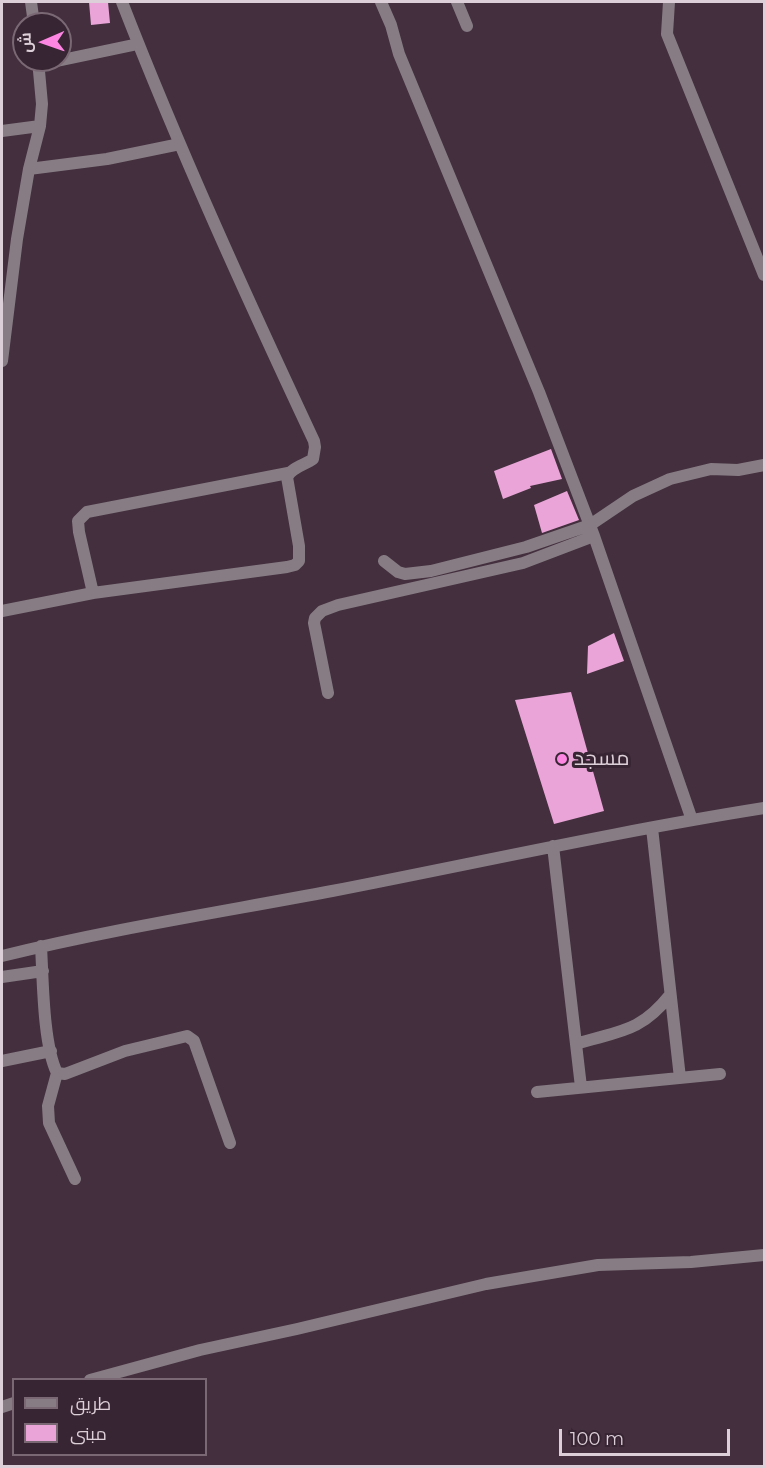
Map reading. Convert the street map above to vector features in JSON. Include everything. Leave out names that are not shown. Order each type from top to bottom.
[{"type":"street","points":[[93,593],[78,521],[87,512],[288,473],[313,459],[315,447],[245,294],[122,2]]},
{"type":"street","points":[[381,2],[391,25],[399,54],[539,392],[592,531],[692,820]]},
{"type":"street","points":[[457,2],[467,26]]},
{"type":"street","points":[[669,2],[667,34],[765,275]]},
{"type":"street","points":[[72,57],[138,44]]},
{"type":"street","points":[[2,361],[17,239],[29,169],[40,126],[42,104],[39,72]]},
{"type":"street","points":[[2,131],[40,126]]},
{"type":"street","points":[[29,169],[107,159],[180,144]]},
{"type":"street","points":[[328,693],[314,623],[315,618],[322,611],[354,600],[523,563],[592,531],[633,496],[670,479],[711,469],[738,470],[765,465]]},
{"type":"street","points":[[2,611],[93,593],[296,565],[300,554],[287,481],[288,473]]},
{"type":"street","points":[[384,561],[398,573],[413,574],[592,531]]},
{"type":"street","points":[[2,955],[553,846],[765,808]]},
{"type":"street","points":[[652,828],[680,1078]]},
{"type":"street","points":[[553,846],[581,1087]]},
{"type":"street","points":[[41,946],[45,1018],[53,1065],[57,1073],[48,1106],[49,1123],[75,1179]]},
{"type":"street","points":[[2,977],[43,971]]},
{"type":"street","points":[[576,1044],[620,1033],[636,1026],[662,1006],[670,995]]},
{"type":"street","points":[[57,1073],[65,1074],[125,1051],[190,1037],[194,1041],[230,1143]]},
{"type":"street","points":[[2,1061],[51,1051]]},
{"type":"street","points":[[537,1092],[720,1074]]},
{"type":"street","points":[[97,1378],[200,1350],[486,1284],[598,1266],[691,1262],[765,1254]]},
{"type":"building","points":[[89,2],[108,2],[110,23],[91,25]]},
{"type":"building","points":[[551,449],[562,479],[530,486],[531,488],[503,499],[494,471]]},
{"type":"building","points":[[567,491],[579,520],[542,533],[534,505]]},
{"type":"building","points":[[614,633],[624,661],[587,674],[588,646]]},
{"type":"building","name":"مسجد","points":[[571,692],[604,811],[554,824],[515,700]]},
{"type":"place","name":"مسجد","points":[[562,759]]}]
